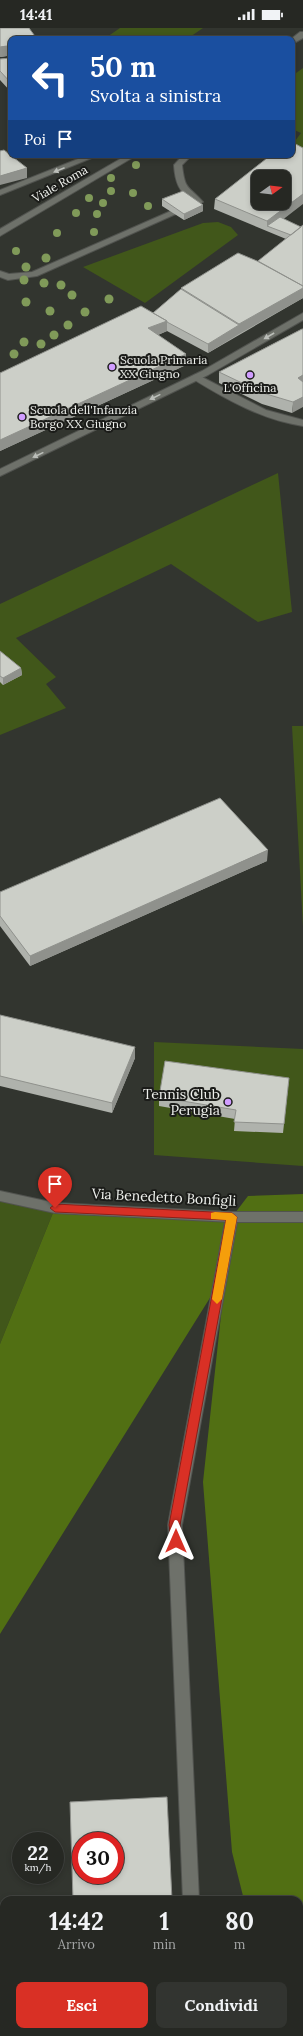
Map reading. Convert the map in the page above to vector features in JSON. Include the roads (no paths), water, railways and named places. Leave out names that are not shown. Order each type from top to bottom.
[{"type":"street","points":[[0,194],[88,158]]},
{"type":"street","name":"Viale Roma","points":[[0,233],[128,158]]},
{"type":"street","points":[[185,158],[178,165],[180,180],[183,192],[199,202],[194,204]]},
{"type":"street","points":[[0,274],[8,277],[34,274],[174,213]]},
{"type":"street","points":[[0,473],[196,377],[303,316]]},
{"type":"street","points":[[196,377],[222,394],[290,423],[303,424]]},
{"type":"street","name":"Via Benedetto Bonfigli","points":[[0,1196],[55,1208],[232,1217],[303,1217]]},
{"type":"street","points":[[191,1896],[175,1525],[232,1217]]},
{"type":"place","name":"Scuola Primaria XX Giugno","points":[[112,367]]},
{"type":"place","name":"L'Officina","points":[[250,375]]},
{"type":"place","name":"Scuola dell'Infanzia Borgo XX Giugno","points":[[22,417]]},
{"type":"place","name":"Tennis Club Perugia","points":[[228,1102]]}]
